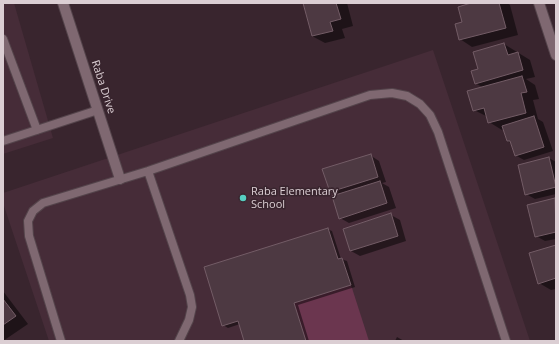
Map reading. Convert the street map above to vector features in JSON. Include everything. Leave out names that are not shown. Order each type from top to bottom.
[{"type":"street","name":"Raba Drive","points":[[63,3],[120,179]]},
{"type":"street","points":[[539,3],[556,55]]},
{"type":"lane","points":[[3,39],[37,130]]},
{"type":"lane","points":[[61,341],[29,236],[28,221],[33,211],[43,203],[120,179],[148,172],[370,95],[392,93],[407,96],[420,104],[430,115],[438,132],[506,341]]},
{"type":"lane","points":[[3,141],[98,110]]},
{"type":"lane","points":[[148,172],[192,307],[189,320],[179,341]]},
{"type":"shaded area","points":[[3,3],[14,3],[53,138],[3,154]]},
{"type":"shaded area","name":"Raba Elementary School","points":[[433,50],[530,341],[49,341],[3,203],[3,193]]},
{"type":"shaded area","points":[[351,285],[369,341],[306,341],[294,303]]},
{"type":"building","points":[[303,3],[336,3],[341,19],[330,22],[333,31],[312,36]]},
{"type":"building","points":[[471,3],[499,3],[506,28],[459,40],[455,24],[462,22],[458,7]]},
{"type":"building","points":[[504,43],[508,55],[518,52],[523,70],[475,84],[471,71],[478,69],[473,52]]},
{"type":"building","points":[[522,76],[527,92],[521,93],[526,113],[488,123],[484,108],[473,111],[467,91]]},
{"type":"building","points":[[534,116],[544,147],[515,156],[510,141],[507,141],[502,126]]},
{"type":"building","points":[[371,154],[378,177],[330,192],[322,169]]},
{"type":"building","points":[[549,157],[556,187],[525,195],[518,165]]},
{"type":"building","points":[[380,181],[387,203],[339,219],[332,196]]},
{"type":"building","points":[[555,198],[556,232],[535,237],[527,205]]},
{"type":"building","points":[[391,213],[398,236],[350,251],[343,229]]},
{"type":"building","points":[[328,228],[338,259],[342,258],[351,285],[294,303],[306,341],[244,341],[238,321],[222,326],[204,267]]},
{"type":"building","points":[[556,245],[556,278],[538,284],[529,253]]},
{"type":"building","points":[[3,299],[16,316],[3,325]]},
{"type":"place","name":"Raba Elementary School","points":[[243,198]]}]
